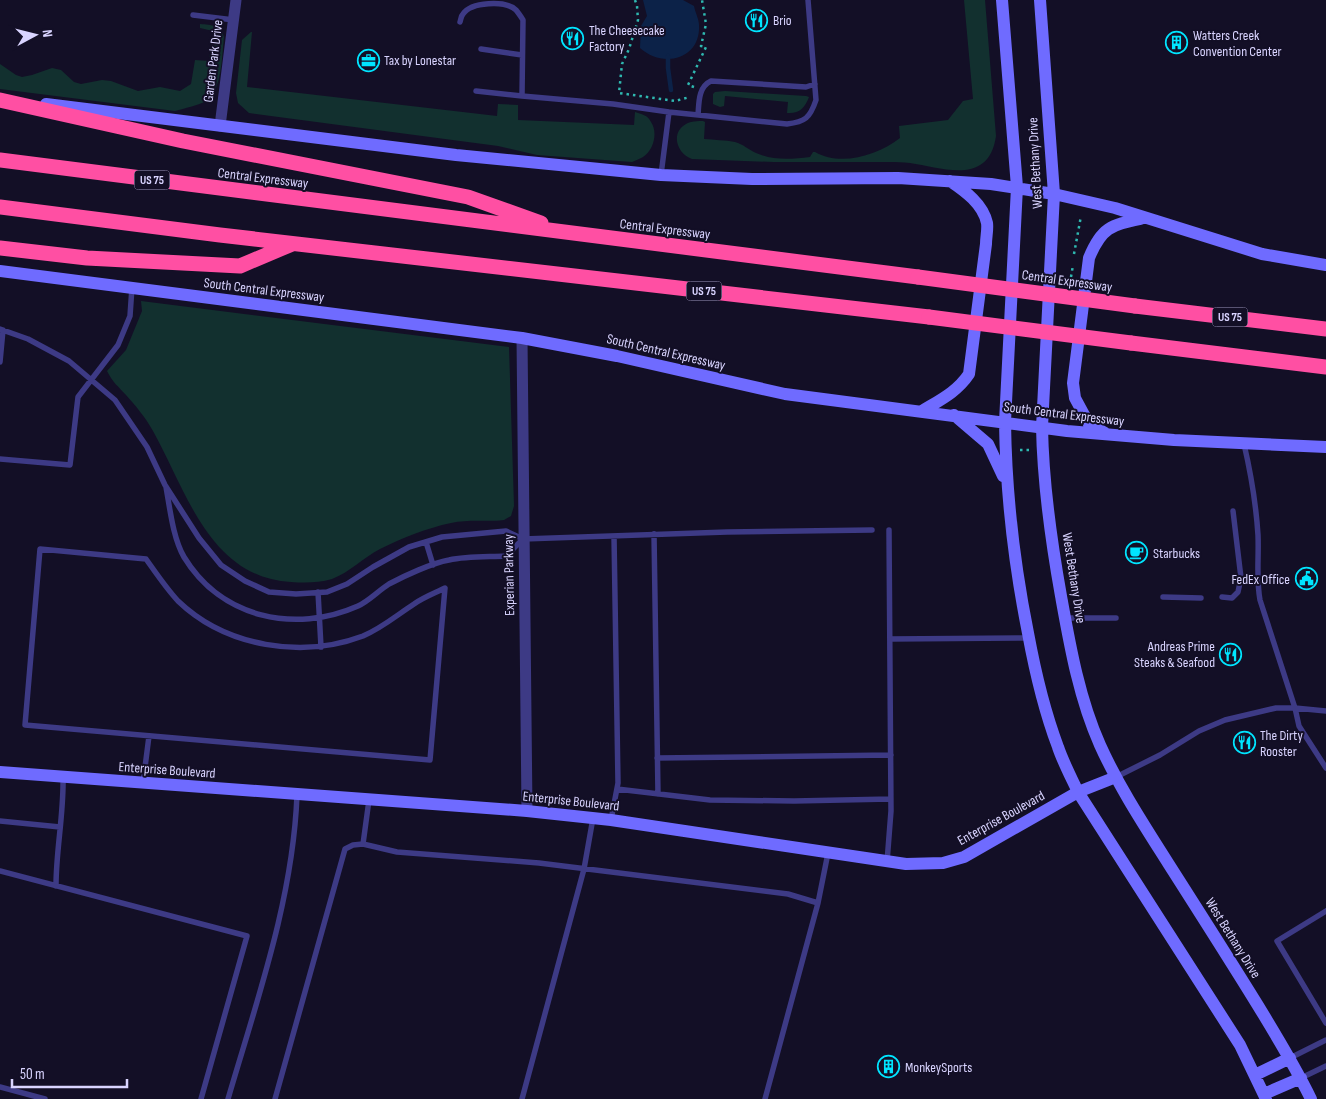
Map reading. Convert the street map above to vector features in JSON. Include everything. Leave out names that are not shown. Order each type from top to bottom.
[{"type":"highway","points":[[0,100],[183,141],[468,198],[571,234]]},
{"type":"highway","name":"Central Expressway","points":[[0,160],[1326,329]]},
{"type":"highway","name":"US 75","points":[[0,208],[293,244],[929,317],[1326,367]]},
{"type":"highway","points":[[0,248],[87,258],[240,266],[293,244]]},
{"type":"main road","name":"West Bethany Drive","points":[[1002,0],[1018,187],[1005,422],[1007,486],[1018,574],[1029,638],[1046,712],[1058,748],[1078,792],[1240,1045],[1265,1096]]},
{"type":"main road","name":"West Bethany Drive","points":[[1040,0],[1054,194],[1042,427],[1046,498],[1065,618],[1081,692],[1100,744],[1116,777],[1152,838],[1290,1058],[1311,1099]]},
{"type":"main road","points":[[0,100],[456,155],[660,175],[752,179],[898,178],[949,180],[1018,187],[1054,194],[1147,218],[1262,254],[1326,265]]},
{"type":"main road","points":[[922,411],[954,392],[969,374],[986,244],[986,223],[979,207],[966,191],[949,180]]},
{"type":"main road","points":[[1110,435],[1089,424],[1075,398],[1073,383],[1089,258],[1096,242],[1106,230],[1118,224],[1147,218]]},
{"type":"main road","name":"South Central Expressway","points":[[0,271],[522,338],[617,356],[785,394],[1110,435],[1244,444],[1326,447]]},
{"type":"main road","points":[[954,416],[988,444],[1007,486]]},
{"type":"main road","name":"Enterprise Boulevard","points":[[0,772],[527,811],[611,820],[906,864],[943,863],[964,857],[1078,792],[1116,777]]},
{"type":"main road","points":[[1254,1075],[1290,1058]]},
{"type":"main road","points":[[1265,1096],[1301,1078]]},
{"type":"street","name":"Garden Park Drive","points":[[220,126],[236,0]]},
{"type":"street","name":"Experian Parkway","points":[[522,338],[527,811]]},
{"type":"lane","points":[[476,91],[613,104],[669,112],[787,124],[801,122],[812,112],[816,100],[808,0]]},
{"type":"lane","points":[[460,22],[463,13],[471,8],[486,4],[499,2],[516,9],[523,20],[522,96]]},
{"type":"lane","points":[[193,15],[234,20]]},
{"type":"lane","points":[[481,49],[522,55]]},
{"type":"lane","points":[[698,115],[700,92],[706,83],[712,81],[806,87],[815,84]]},
{"type":"lane","points":[[660,175],[669,112]]},
{"type":"lane","points":[[0,459],[70,465],[78,397],[118,345],[130,316],[132,287]]},
{"type":"lane","points":[[0,362],[1,330],[28,339],[69,361],[115,400],[148,447],[165,485],[210,552],[221,565],[244,581],[269,592],[296,594],[327,592],[347,584],[372,567],[409,547],[442,537],[506,531],[523,539],[654,534],[872,530]]},
{"type":"lane","points":[[1244,444],[1256,512],[1258,536],[1257,588],[1260,600],[1295,708],[1299,726],[1326,768]]},
{"type":"lane","points":[[165,485],[172,523],[183,556],[200,579],[227,601],[257,615],[285,619],[319,618],[359,606],[389,584],[448,560],[506,556],[523,539]]},
{"type":"lane","points":[[1222,597],[1232,598],[1238,592],[1241,578],[1233,511]]},
{"type":"lane","points":[[887,862],[890,799],[889,530]]},
{"type":"lane","points":[[654,534],[658,794]]},
{"type":"lane","points":[[611,820],[617,789],[614,536]]},
{"type":"lane","points":[[426,542],[433,565]]},
{"type":"lane","points":[[40,549],[146,559],[179,602],[206,622],[237,637],[278,647],[321,647],[349,640],[379,628],[398,617],[415,603],[445,588],[430,760],[149,736],[25,725],[40,549]]},
{"type":"lane","points":[[318,592],[321,647]]},
{"type":"lane","points":[[1163,597],[1201,598]]},
{"type":"lane","points":[[1065,618],[1116,618]]},
{"type":"lane","points":[[890,639],[1029,638]]},
{"type":"lane","points":[[1116,777],[1225,720],[1276,708],[1326,711]]},
{"type":"lane","points":[[143,783],[149,736]]},
{"type":"lane","points":[[657,758],[890,755]]},
{"type":"lane","points":[[56,886],[63,796],[62,777]]},
{"type":"lane","points":[[617,789],[710,800],[890,799]]},
{"type":"lane","points":[[228,1099],[285,895],[297,794]]},
{"type":"lane","points":[[363,844],[369,800]]},
{"type":"lane","points":[[522,1099],[584,869],[593,818]]},
{"type":"lane","points":[[0,821],[60,827]]},
{"type":"lane","points":[[275,1099],[345,849],[353,845],[363,844],[397,852],[539,863],[788,894],[818,903]]},
{"type":"lane","points":[[765,1099],[818,903],[828,853]]},
{"type":"lane","points":[[0,870],[247,936],[200,1099]]},
{"type":"lane","points":[[1326,911],[1277,941],[1326,1023]]},
{"type":"lane","points":[[1290,1058],[1326,1040]]},
{"type":"lane","points":[[1301,1078],[1326,1066]]},
{"type":"lane","points":[[0,1087],[45,1099]]},
{"type":"lane","points":[[18,1099],[20,1092]]},
{"type":"path","points":[[635,0],[638,20],[622,64],[619,93],[676,101],[693,96],[694,86],[688,85],[706,47],[702,46],[706,24],[702,0]]},
{"type":"path","points":[[1020,450],[1031,449]]},
{"type":"green space","points":[[964,0],[985,0],[996,136],[992,152],[984,162],[974,168],[950,170],[900,162],[774,162],[692,159],[682,153],[679,148],[677,138],[681,128],[690,122],[703,121],[705,122],[704,139],[735,142],[763,156],[783,159],[810,157],[815,152],[836,159],[848,159],[870,154],[891,144],[900,138],[899,126],[948,120],[963,101],[973,99]]},
{"type":"green space","points":[[200,24],[212,25],[218,28],[224,37],[220,72],[215,90],[206,101],[195,106],[175,111],[0,89],[0,64],[22,77],[52,68],[61,70],[74,82],[81,84],[102,80],[111,81],[138,91],[160,87],[180,91],[191,84],[195,60],[209,61],[213,31],[200,28]]},
{"type":"green space","points":[[251,32],[247,87],[497,116],[498,104],[518,105],[518,120],[634,125],[635,112],[644,115],[650,120],[654,131],[654,141],[647,154],[632,162],[537,155],[498,146],[249,113],[238,103],[236,93],[242,40]]},
{"type":"green space","points":[[725,91],[809,97],[801,110],[791,113],[787,113],[788,102],[725,96],[724,106],[720,107],[713,104],[713,94]]},
{"type":"green space","points":[[141,301],[509,347],[514,506],[511,516],[504,520],[457,522],[442,525],[406,537],[380,549],[339,576],[322,581],[291,582],[263,577],[240,565],[220,548],[204,528],[150,426],[107,371],[126,350],[142,311]]},
{"type":"water","points":[[643,0],[683,0],[694,6],[699,23],[698,37],[694,46],[687,53],[669,59],[659,58],[640,48],[641,26],[647,16]]},
{"type":"waterway","points":[[668,56],[671,90]]},
{"type":"place","name":"Brio","points":[[757,20]]},
{"type":"place","name":"The Cheesecake Factory","points":[[573,38]]},
{"type":"place","name":"Watters Creek Convention Center","points":[[1177,43]]},
{"type":"place","name":"Tax by Lonestar","points":[[368,60]]},
{"type":"place","name":"Starbucks","points":[[1137,553]]},
{"type":"place","name":"FedEx Office","points":[[1306,579]]},
{"type":"place","name":"Andreas Prime Steaks & Seafood","points":[[1231,654]]},
{"type":"place","name":"The Dirty Rooster","points":[[1244,743]]},
{"type":"place","name":"MonkeySports","points":[[889,1067]]}]
